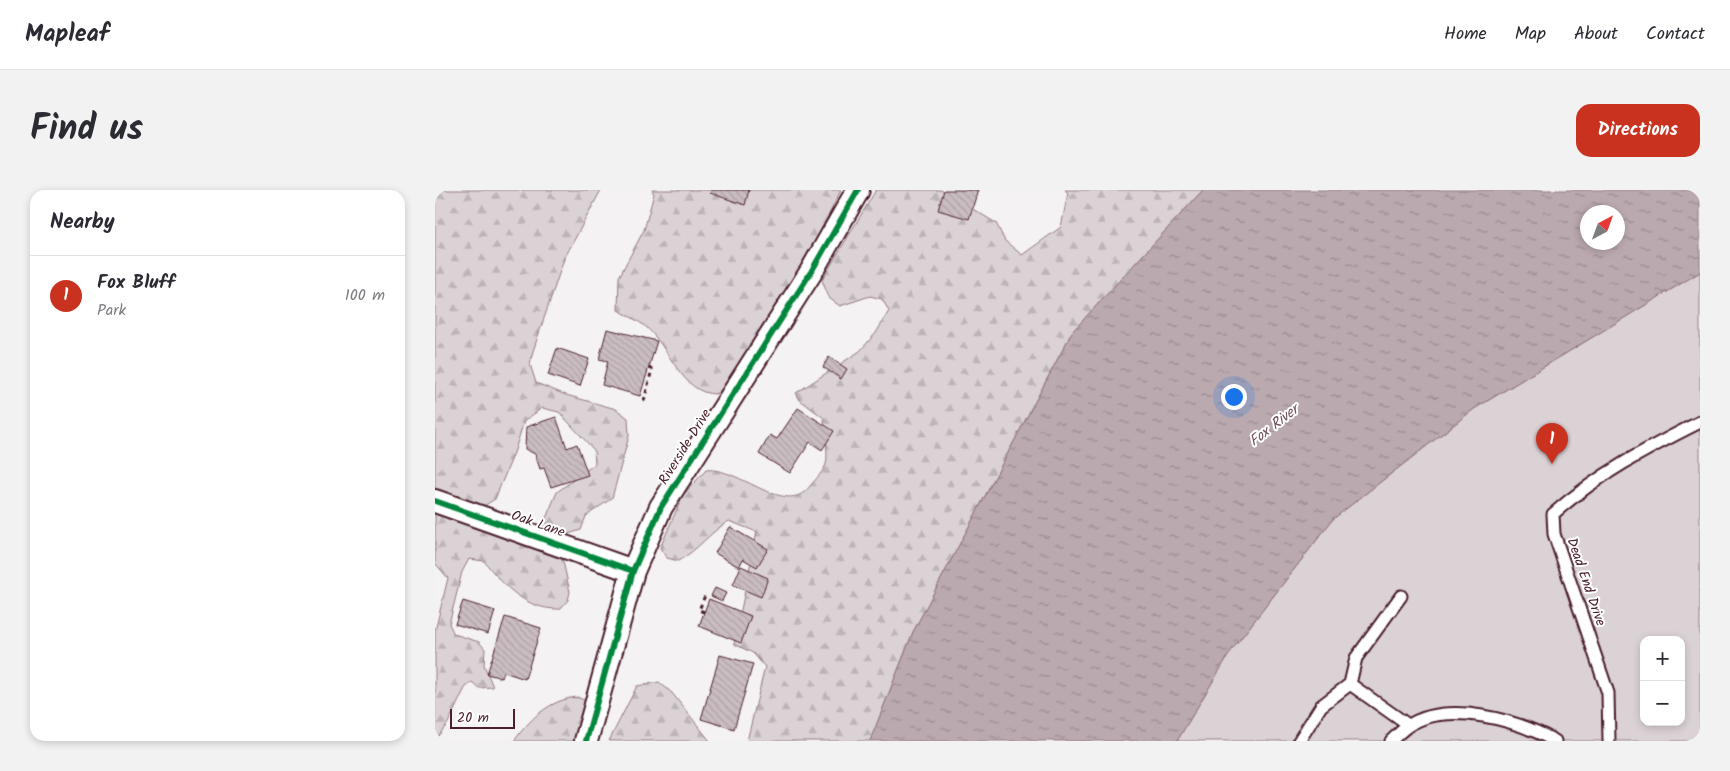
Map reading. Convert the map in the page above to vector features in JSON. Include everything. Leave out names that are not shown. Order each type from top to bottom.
[{"type":"street","name":"Riverside Drive","points":[[586,741],[633,571],[661,507],[811,272],[858,190]]},
{"type":"street","name":"Oak Lane","points":[[435,501],[633,571]]},
{"type":"lane","name":"Dead End Drive","points":[[1609,741],[1608,693],[1554,534],[1553,514],[1575,494],[1635,455],[1700,422]]},
{"type":"lane","points":[[1299,741],[1321,706],[1350,684],[1355,658],[1401,596]]},
{"type":"lane","points":[[1350,684],[1408,725]]},
{"type":"lane","points":[[1391,741],[1408,725],[1439,714],[1485,716],[1535,730],[1555,741]]},
{"type":"path","points":[[644,402],[652,369],[649,368]]},
{"type":"path","points":[[704,612],[699,610],[706,593]]},
{"type":"green space","points":[[435,190],[601,190],[564,259],[530,364],[536,383],[566,395],[616,409],[628,418],[629,436],[612,498],[586,516],[581,530],[568,534],[544,523],[557,492],[595,464],[594,450],[559,412],[542,408],[524,421],[514,453],[495,499],[482,507],[435,488]]},
{"type":"green space","points":[[652,190],[841,190],[794,285],[725,386],[716,394],[704,392],[694,386],[685,378],[662,345],[645,326],[618,310],[619,277],[644,230],[654,194]]},
{"type":"green space","points":[[876,190],[941,190],[996,223],[1005,241],[1022,255],[1061,227],[1068,193],[1065,190],[1203,190],[1072,332],[913,632],[870,741],[747,741],[765,667],[753,653],[734,644],[757,532],[729,521],[678,561],[667,558],[660,548],[683,495],[706,470],[733,475],[761,489],[789,497],[800,495],[823,470],[827,454],[824,418],[800,400],[796,393],[860,351],[876,333],[889,311],[882,299],[870,296],[840,306],[829,298],[822,280]]},
{"type":"green space","points":[[1700,272],[1700,741],[1177,741],[1231,651],[1333,519],[1474,409]]},
{"type":"green space","points":[[435,509],[561,553],[570,592],[568,600],[560,609],[537,605],[517,595],[484,561],[469,559],[462,572],[449,624],[454,634],[479,642],[485,649],[484,665],[493,687],[479,688],[472,682],[465,688],[448,723],[435,740],[435,631],[448,578],[435,563]]},
{"type":"green space","points":[[659,682],[672,693],[710,741],[609,741],[637,686]]},
{"type":"green space","points":[[577,697],[584,700],[589,707],[581,741],[514,741],[534,718],[549,706]]},
{"type":"water","name":"Fox River","points":[[1203,190],[1700,190],[1700,272],[1474,409],[1333,519],[1231,651],[1177,741],[870,741],[913,632],[1072,332]]},
{"type":"building","points":[[711,190],[749,190],[745,205],[710,193]]},
{"type":"building","points":[[944,190],[978,190],[969,219],[938,210]]},
{"type":"building","points":[[607,329],[657,341],[640,396],[602,385],[608,361],[599,359]]},
{"type":"building","points":[[557,348],[589,359],[580,386],[548,375]]},
{"type":"building","points":[[829,357],[847,369],[841,379],[823,367]]},
{"type":"building","points":[[798,408],[834,431],[822,450],[810,442],[790,473],[759,454],[770,435],[777,439]]},
{"type":"building","points":[[556,417],[567,448],[577,444],[588,475],[551,487],[544,468],[540,469],[535,454],[525,449],[526,427]]},
{"type":"building","points":[[730,527],[768,549],[757,567],[743,559],[739,567],[715,553]]},
{"type":"building","points":[[741,566],[768,578],[761,597],[733,585]]},
{"type":"building","points":[[715,588],[726,593],[722,601],[711,596]]},
{"type":"building","points":[[709,599],[751,616],[741,643],[699,626]]},
{"type":"building","points":[[463,601],[495,611],[488,634],[455,624]]},
{"type":"building","points":[[505,617],[541,628],[525,679],[504,672],[502,678],[487,674]]},
{"type":"building","points":[[720,655],[753,664],[734,729],[701,719]]},
{"type":"cycle path","points":[[586,741],[633,571],[661,507],[811,272],[858,190]]},
{"type":"cycle path","points":[[435,501],[633,571]]},
{"type":"place","name":"Fox Bluff","points":[[1552,464]]}]
